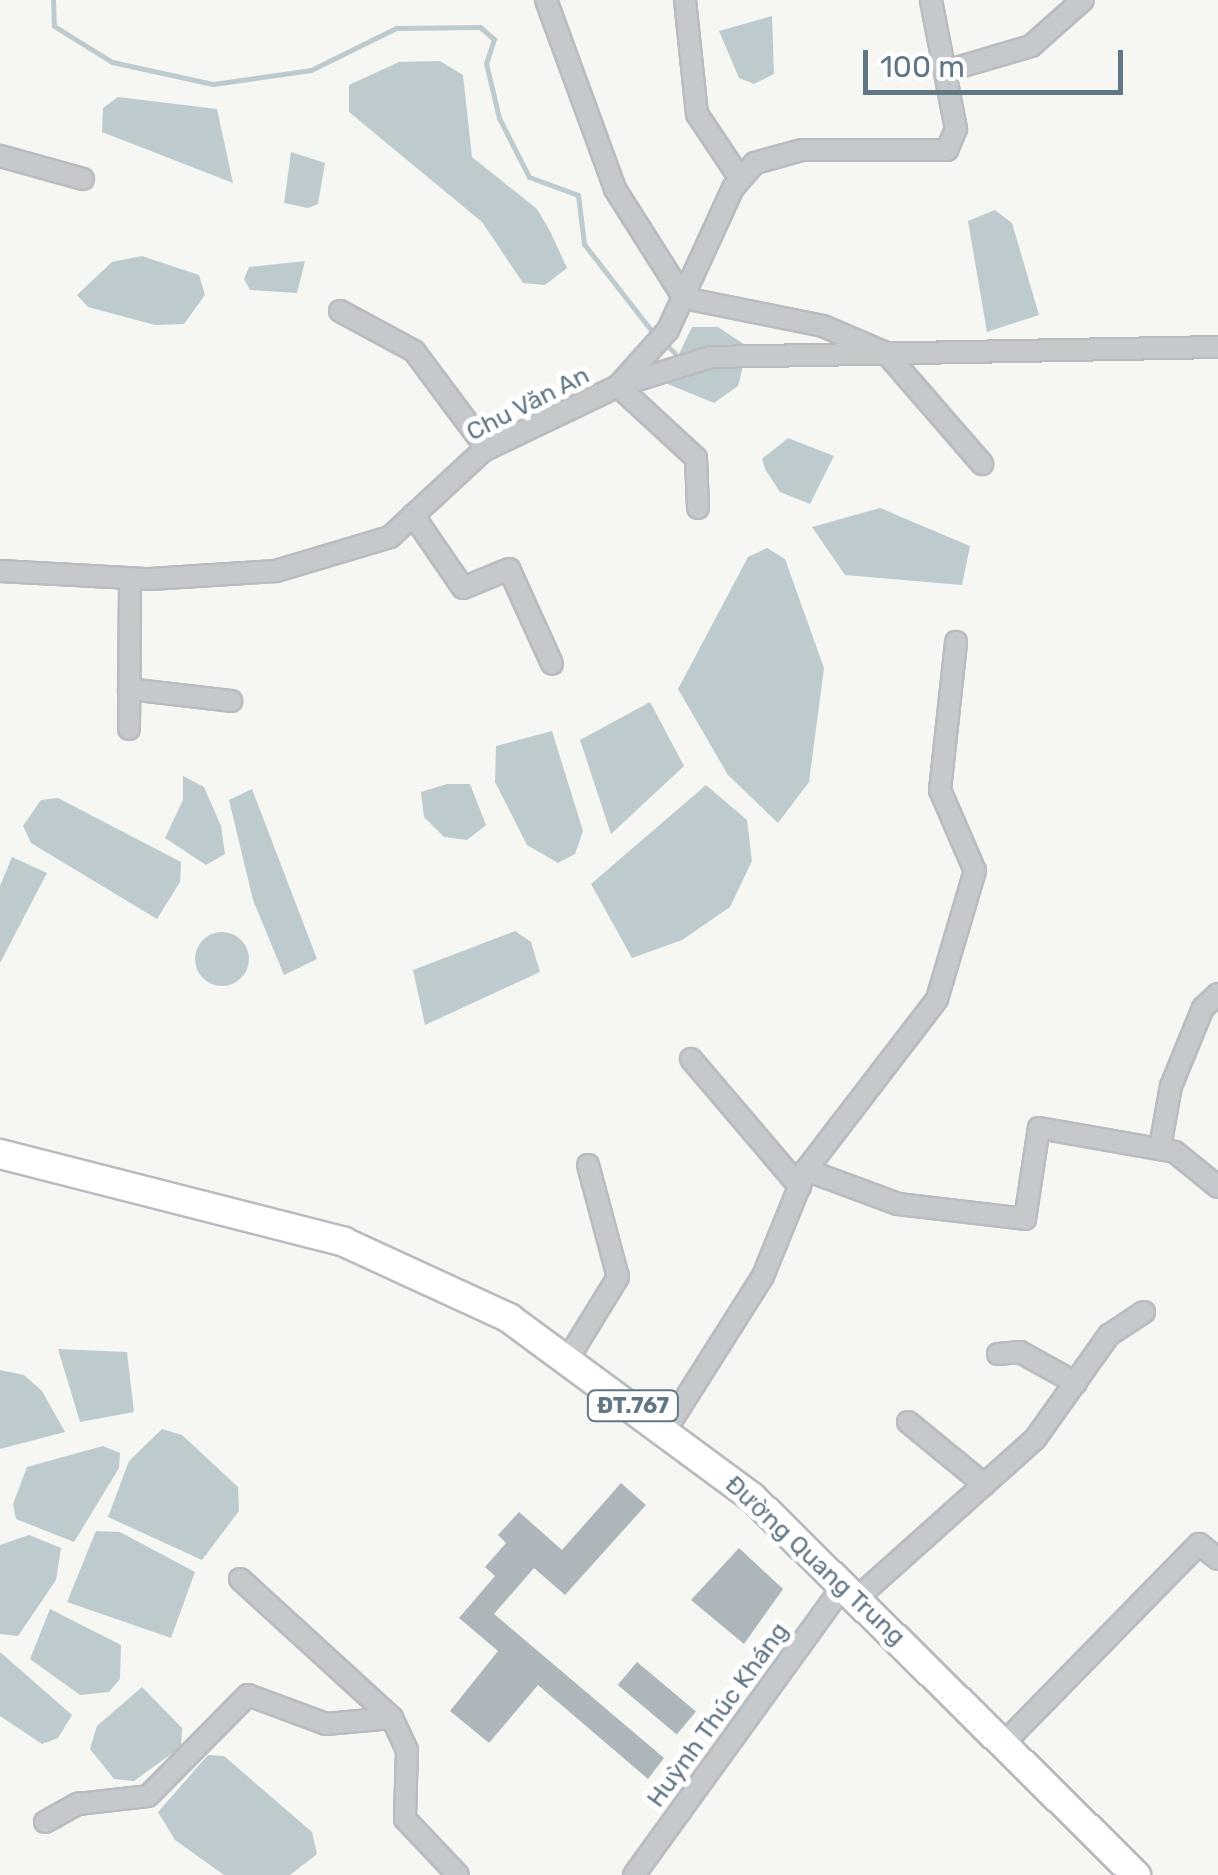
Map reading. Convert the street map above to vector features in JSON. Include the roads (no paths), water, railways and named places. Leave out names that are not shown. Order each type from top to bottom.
[{"type":"main road","name":"Đường Quang Trung","points":[[0,1154],[374,1252],[510,1318],[752,1497],[1006,1740],[1136,1875]]},
{"type":"street","points":[[546,0],[615,190],[684,298],[822,326],[886,353],[982,464]]},
{"type":"street","points":[[685,0],[697,114],[739,177],[790,152],[947,150],[956,129],[931,0]]},
{"type":"street","points":[[946,71],[1032,46],[1082,0]]},
{"type":"street","points":[[0,156],[83,179]]},
{"type":"street","name":"Chu Văn An","points":[[0,571],[130,578],[276,570],[346,556],[390,537],[487,449],[618,386],[663,338],[739,177]]},
{"type":"street","points":[[340,310],[414,351],[487,449]]},
{"type":"street","points":[[698,508],[696,458],[618,386],[712,356],[1218,347]]},
{"type":"street","points":[[413,515],[459,585],[510,569],[552,664]]},
{"type":"street","points":[[129,729],[130,578]]},
{"type":"street","points":[[665,1430],[763,1276],[803,1178],[937,999],[974,879],[940,790],[956,642]]},
{"type":"street","points":[[129,689],[231,701]]},
{"type":"street","points":[[1160,1147],[1171,1086],[1203,1008],[1218,994]]},
{"type":"street","points":[[691,1058],[803,1178],[898,1204],[1025,1219],[1039,1128],[1160,1147],[1218,1187]]},
{"type":"street","points":[[569,1358],[618,1277],[588,1164]]},
{"type":"street","name":"Huỳnh Thúc Kháng","points":[[642,1872],[849,1592],[985,1486],[1035,1438],[1109,1335],[1144,1312]]},
{"type":"street","points":[[998,1354],[1020,1352],[1076,1383]]},
{"type":"street","points":[[908,1422],[985,1486]]},
{"type":"street","points":[[1006,1740],[1199,1544],[1218,1559]]},
{"type":"street","points":[[240,1579],[392,1718],[407,1750],[404,1818],[457,1875]]},
{"type":"street","points":[[45,1822],[78,1804],[148,1796],[248,1695],[326,1724],[392,1718]]},
{"type":"waterway","points":[[53,0],[54,26],[112,62],[213,84],[311,70],[396,28],[480,27],[494,39],[486,63],[499,118],[529,177],[578,195],[584,244],[654,334]]},
{"type":"waterway","points":[[662,341],[675,353]]}]
